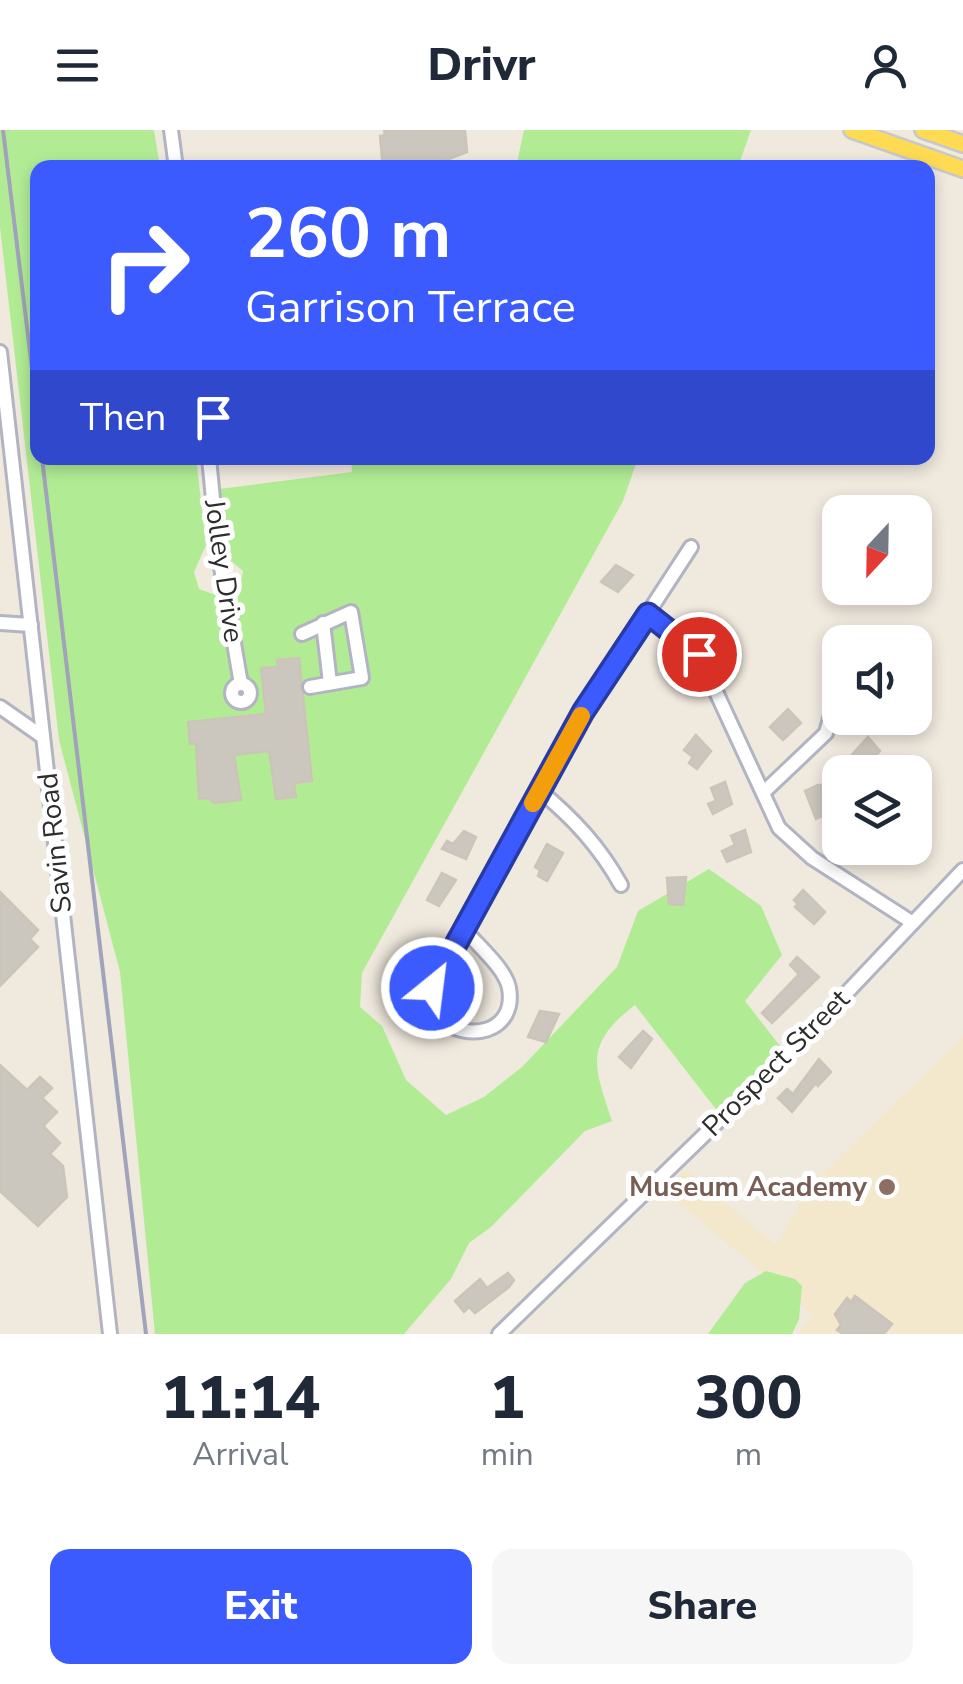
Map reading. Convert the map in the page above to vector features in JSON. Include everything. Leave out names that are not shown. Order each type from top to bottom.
[{"type":"main road","points":[[852,130],[963,169]]},
{"type":"main road","points":[[924,130],[963,144]]},
{"type":"street","points":[[171,130],[175,160]]},
{"type":"street","name":"Savin Road","points":[[0,352],[2,397],[110,1334]]},
{"type":"street","name":"Jolley Drive","points":[[211,465],[218,550],[241,684]]},
{"type":"street","points":[[465,930],[503,974],[509,988],[503,1017],[478,1034],[463,1034],[438,1017],[432,1003],[432,988],[438,974],[583,712],[692,547]]},
{"type":"street","points":[[302,634],[351,612],[362,678],[310,687]]},
{"type":"street","points":[[648,614],[699,654],[779,828],[794,845],[913,923]]},
{"type":"street","points":[[0,623],[31,625]]},
{"type":"street","points":[[323,623],[330,683]]},
{"type":"street","points":[[0,707],[44,737]]},
{"type":"street","points":[[764,792],[824,735]]},
{"type":"street","points":[[540,790],[578,823],[602,851],[622,885]]},
{"type":"street","name":"Prospect Street","points":[[499,1334],[803,1038],[963,870]]},
{"type":"shaded area","name":"Museum Academy","points":[[963,1036],[963,1334],[797,1334],[814,1316],[663,1190],[685,1169],[776,1245],[812,1184]]},
{"type":"green space","points":[[0,130],[154,130],[159,160],[30,160],[30,465],[197,465],[206,545],[194,572],[199,589],[227,599],[239,592],[243,571],[218,550],[212,490],[352,472],[352,465],[636,465],[623,501],[362,973],[360,1007],[382,1026],[406,1080],[446,1115],[484,1097],[522,1067],[617,967],[638,911],[709,869],[761,906],[782,955],[745,1001],[780,1046],[722,1117],[635,1005],[607,1032],[597,1057],[612,1121],[585,1131],[491,1227],[469,1243],[451,1279],[404,1334],[155,1334],[120,972],[59,740],[0,227]]},
{"type":"green space","points":[[524,130],[751,130],[740,160],[518,160]]},
{"type":"green space","points":[[766,1271],[795,1279],[802,1286],[799,1319],[792,1334],[708,1334],[745,1283]]},
{"type":"building","points":[[384,130],[465,130],[467,152],[447,160],[382,160],[380,136],[385,135]]},
{"type":"building","points":[[616,565],[633,575],[618,592],[601,582]]},
{"type":"building","points":[[299,658],[312,781],[294,783],[296,797],[276,799],[269,751],[234,755],[241,800],[214,803],[209,798],[199,799],[196,743],[190,744],[188,722],[266,714],[261,668],[278,667],[277,660]]},
{"type":"building","points":[[788,709],[801,723],[783,740],[770,727]]},
{"type":"building","points":[[696,735],[711,751],[697,769],[689,763],[693,757],[684,750]]},
{"type":"building","points":[[868,737],[880,751],[876,755],[852,755]]},
{"type":"building","points":[[725,782],[732,804],[713,814],[708,804],[716,801],[711,788]]},
{"type":"building","points":[[822,785],[822,816],[816,819],[805,791]]},
{"type":"building","points":[[745,830],[751,852],[727,862],[722,851],[735,845],[731,836]]},
{"type":"building","points":[[464,831],[476,837],[466,859],[442,849],[447,841],[453,844]]},
{"type":"building","points":[[547,844],[563,853],[547,881],[538,876],[540,870],[535,867]]},
{"type":"building","points":[[442,873],[456,880],[439,906],[427,900]]},
{"type":"building","points":[[686,877],[683,905],[669,904],[667,878]]},
{"type":"building","points":[[803,890],[825,912],[814,924],[795,907],[798,904],[794,900]]},
{"type":"building","points":[[0,892],[38,930],[30,939],[38,947],[0,986]]},
{"type":"building","points":[[797,957],[819,977],[772,1023],[762,1013],[799,974],[790,965]]},
{"type":"building","points":[[540,1011],[559,1014],[546,1042],[528,1037]]},
{"type":"building","points":[[643,1031],[652,1039],[631,1068],[619,1057]]},
{"type":"building","points":[[819,1059],[831,1072],[818,1086],[816,1083],[792,1112],[778,1098],[787,1089],[793,1094]]},
{"type":"building","points":[[0,1065],[27,1090],[40,1077],[52,1088],[42,1098],[57,1112],[43,1126],[60,1143],[50,1154],[63,1166],[67,1197],[38,1226],[0,1191]]},
{"type":"building","points":[[508,1273],[514,1280],[509,1287],[475,1313],[469,1307],[464,1312],[455,1301],[480,1279],[487,1288]]},
{"type":"building","points":[[855,1296],[892,1324],[884,1334],[843,1334],[837,1330],[841,1325],[835,1314],[847,1298],[851,1302]]},
{"type":"railway","points":[[3,130],[30,352]]},
{"type":"railway","points":[[43,465],[146,1334]]},
{"type":"slow traffic","points":[[533,803],[581,716]]},
{"type":"place","name":"Museum Academy","points":[[887,1187]]},
{"type":"route","points":[[432,988],[583,712],[648,614],[699,654]]}]
